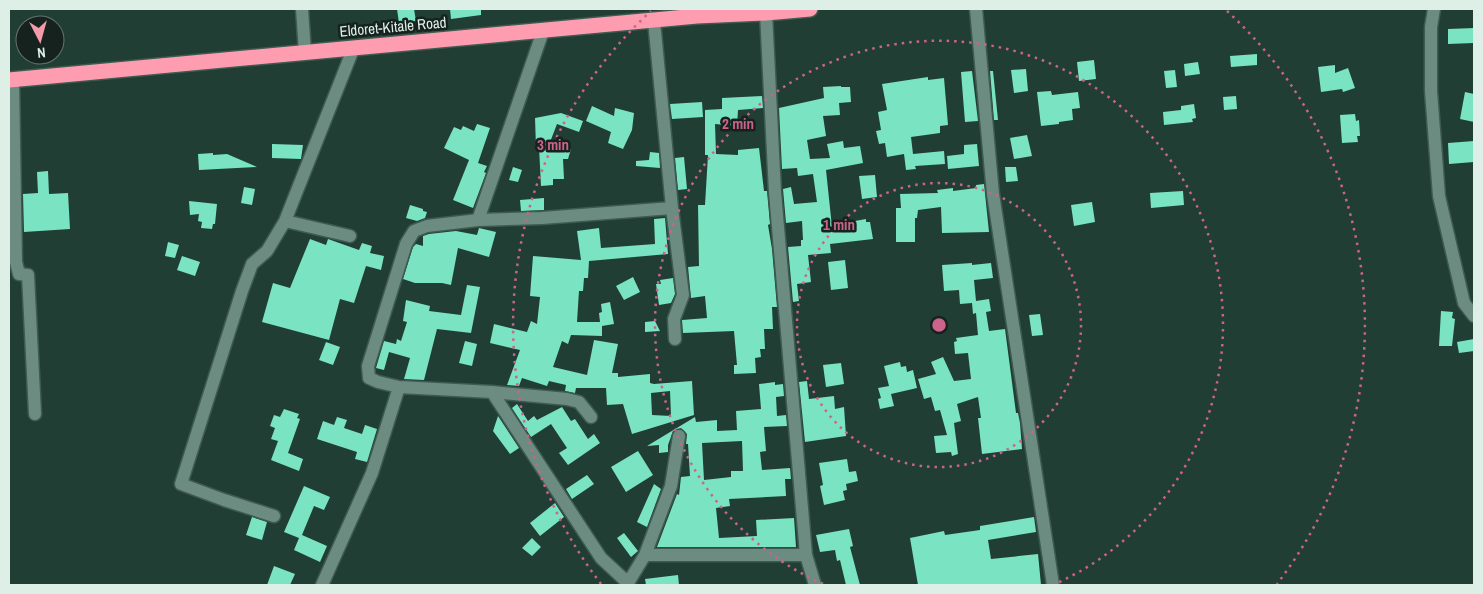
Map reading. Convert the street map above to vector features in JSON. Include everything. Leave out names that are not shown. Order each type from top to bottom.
[{"type":"highway","name":"Eldoret-Kitale Road","points":[[11,80],[697,16],[810,9]]},
{"type":"street","points":[[302,9],[305,53]]},
{"type":"street","points":[[976,9],[993,194],[1053,585]]},
{"type":"street","points":[[1434,9],[1431,91],[1439,196],[1464,303],[1474,316]]},
{"type":"street","points":[[766,13],[775,192],[806,555],[814,585]]},
{"type":"street","points":[[654,21],[672,208],[683,295],[674,319],[675,339]]},
{"type":"street","points":[[478,220],[543,31]]},
{"type":"street","points":[[274,516],[181,484],[252,264],[267,251],[284,221],[354,48]]},
{"type":"street","points":[[11,80],[13,263],[18,274],[28,275],[35,414]]},
{"type":"street","points":[[591,417],[579,402],[567,399],[492,392],[399,387],[369,378],[368,366],[406,244],[414,231],[428,226],[478,220],[542,218],[672,208]]},
{"type":"street","points":[[284,221],[350,236]]},
{"type":"street","points":[[322,585],[372,473],[399,387]]},
{"type":"street","points":[[492,392],[601,558],[628,584],[645,555],[671,486],[679,436]]},
{"type":"street","points":[[645,555],[806,555]]},
{"type":"building","points":[[397,9],[414,9],[416,21],[399,23]]},
{"type":"building","points":[[450,9],[481,9],[481,15],[451,19]]},
{"type":"building","points":[[1474,28],[1474,43],[1448,44],[1448,29]]},
{"type":"building","points":[[1257,54],[1257,65],[1231,67],[1230,56]]},
{"type":"building","points":[[1094,60],[1096,79],[1079,81],[1077,62]]},
{"type":"building","points":[[1198,62],[1200,74],[1185,76],[1184,64]]},
{"type":"building","points":[[1335,65],[1335,73],[1348,68],[1355,88],[1343,92],[1342,89],[1321,92],[1318,67]]},
{"type":"building","points":[[1026,69],[1028,91],[1014,93],[1011,70]]},
{"type":"building","points":[[1175,70],[1177,87],[1166,88],[1164,71]]},
{"type":"building","points":[[972,71],[978,121],[965,122],[961,72]]},
{"type":"building","points":[[990,71],[993,71],[998,120],[994,120]]},
{"type":"building","points":[[928,77],[928,80],[944,78],[948,125],[940,126],[940,133],[911,137],[913,154],[944,151],[945,164],[915,166],[916,169],[906,170],[904,154],[887,157],[885,143],[879,144],[876,131],[881,130],[878,112],[887,110],[882,84]]},
{"type":"building","points":[[823,87],[850,87],[851,102],[839,103],[840,115],[823,116],[826,136],[807,140],[810,159],[830,158],[827,144],[843,141],[844,148],[860,146],[863,163],[826,170],[832,227],[866,219],[866,222],[870,222],[873,239],[830,244],[831,253],[808,255],[811,282],[797,284],[799,301],[793,302],[788,247],[801,246],[801,240],[803,240],[802,221],[786,223],[783,189],[791,187],[794,204],[817,202],[813,174],[798,176],[797,168],[782,169],[779,108],[824,98]]},
{"type":"building","points":[[1051,91],[1052,95],[1078,92],[1080,108],[1072,109],[1073,120],[1041,126],[1037,92]]},
{"type":"building","points":[[1465,92],[1474,94],[1474,122],[1460,119]]},
{"type":"building","points":[[762,96],[763,108],[738,110],[737,126],[715,124],[716,154],[738,155],[738,150],[759,148],[764,191],[767,191],[770,224],[768,225],[777,307],[772,307],[773,329],[764,329],[765,349],[760,349],[761,357],[755,358],[756,373],[734,374],[734,365],[737,365],[734,331],[683,333],[682,320],[707,318],[705,296],[691,298],[688,267],[699,266],[698,205],[705,205],[708,155],[705,155],[705,110],[722,109],[722,98]]},
{"type":"building","points":[[1236,96],[1237,109],[1224,110],[1223,97]]},
{"type":"building","points":[[702,102],[703,117],[672,119],[670,104]]},
{"type":"building","points":[[1194,104],[1196,118],[1192,119],[1193,122],[1164,125],[1163,112],[1181,110],[1181,106]]},
{"type":"building","points":[[592,106],[614,116],[615,108],[634,113],[632,130],[623,149],[608,143],[611,132],[586,121]]},
{"type":"building","points":[[561,113],[583,121],[579,132],[557,124],[547,150],[571,149],[568,159],[563,159],[564,179],[553,179],[553,185],[541,186],[539,147],[536,147],[535,118]]},
{"type":"building","points":[[1355,114],[1356,121],[1359,120],[1360,136],[1357,136],[1358,142],[1342,143],[1340,115]]},
{"type":"building","points":[[477,124],[490,128],[478,163],[487,166],[484,172],[486,173],[473,208],[453,200],[469,160],[444,148],[454,127],[461,130],[463,126],[474,131]]},
{"type":"building","points":[[1027,135],[1032,156],[1014,159],[1010,138]]},
{"type":"building","points":[[1474,141],[1474,162],[1449,164],[1448,143]]},
{"type":"building","points":[[272,144],[303,145],[301,159],[272,158]]},
{"type":"building","points":[[977,144],[979,166],[948,169],[947,156],[964,154],[964,145]]},
{"type":"building","points":[[650,152],[659,153],[660,168],[636,166],[636,161],[649,160]]},
{"type":"building","points":[[213,153],[213,155],[227,154],[257,167],[199,170],[198,154]]},
{"type":"building","points":[[684,157],[687,189],[678,190],[675,158]]},
{"type":"building","points":[[513,167],[522,170],[518,182],[509,180]]},
{"type":"building","points":[[1005,167],[1016,167],[1018,181],[1006,182]]},
{"type":"building","points":[[48,171],[49,194],[68,193],[70,229],[24,232],[23,194],[38,193],[37,172]]},
{"type":"building","points":[[875,175],[877,197],[862,199],[859,176]]},
{"type":"building","points":[[984,184],[989,232],[942,233],[941,207],[918,210],[917,218],[915,218],[915,242],[896,242],[896,208],[901,208],[900,194],[938,193],[937,190],[953,188],[953,191],[976,188],[976,185]]},
{"type":"building","points":[[244,187],[255,189],[252,205],[241,203]]},
{"type":"building","points":[[1183,191],[1184,205],[1151,208],[1150,193]]},
{"type":"building","points":[[544,198],[544,210],[521,211],[520,200]]},
{"type":"building","points":[[189,201],[217,204],[215,224],[213,224],[212,229],[201,228],[202,222],[198,221],[199,214],[190,215]]},
{"type":"building","points":[[1092,202],[1095,222],[1074,226],[1071,205]]},
{"type":"building","points":[[410,205],[427,212],[425,218],[417,221],[406,218]]},
{"type":"building","points":[[665,218],[668,254],[589,261],[588,278],[584,278],[583,291],[579,291],[577,322],[600,322],[601,304],[610,302],[614,324],[602,326],[602,336],[571,335],[568,344],[562,341],[553,367],[587,375],[594,340],[618,344],[612,373],[618,373],[618,377],[650,374],[650,383],[654,384],[692,381],[694,415],[632,434],[623,404],[607,405],[606,388],[576,388],[575,393],[565,391],[566,385],[549,381],[547,386],[522,378],[519,386],[507,385],[520,350],[490,343],[494,324],[527,332],[531,321],[537,324],[540,297],[530,296],[533,256],[581,260],[577,231],[599,228],[601,248],[655,244],[654,219]],"holes":[[[670,391],[671,416],[652,415],[651,393]]]},
{"type":"building","points":[[479,228],[496,232],[489,257],[458,248],[451,285],[415,283],[403,279],[413,247],[416,244],[423,246],[423,236],[456,231],[477,235]]},
{"type":"building","points":[[310,239],[326,245],[328,239],[359,250],[362,243],[372,246],[370,253],[384,256],[381,270],[366,266],[354,303],[340,299],[329,340],[262,322],[273,283],[290,288]]},
{"type":"building","points":[[168,242],[179,245],[175,258],[165,256]]},
{"type":"building","points":[[182,256],[200,262],[195,276],[177,270]]},
{"type":"building","points":[[845,260],[848,288],[831,290],[828,262]]},
{"type":"building","points":[[972,263],[972,265],[991,263],[993,278],[974,280],[976,301],[989,299],[991,311],[986,312],[989,331],[1005,329],[1016,413],[1018,413],[1020,423],[1022,449],[982,454],[978,418],[981,418],[978,397],[957,404],[961,421],[954,423],[958,454],[952,456],[951,452],[936,453],[934,436],[947,435],[940,410],[935,411],[931,397],[924,399],[918,379],[936,374],[931,362],[943,357],[954,381],[971,379],[968,353],[955,354],[954,342],[957,341],[956,338],[978,335],[976,313],[973,314],[972,303],[960,304],[959,290],[944,291],[942,265]]},
{"type":"building","points":[[633,277],[640,292],[624,300],[616,286]]},
{"type":"building","points":[[673,278],[675,294],[671,303],[659,305],[656,284],[661,284],[660,280]]},
{"type":"building","points":[[467,285],[480,287],[471,333],[437,329],[424,380],[404,379],[410,358],[389,352],[384,370],[376,368],[384,341],[396,344],[397,339],[401,341],[407,322],[403,321],[406,300],[430,306],[429,311],[461,315]]},
{"type":"building","points":[[1441,311],[1453,312],[1452,318],[1455,319],[1452,346],[1439,346]]},
{"type":"building","points":[[1040,314],[1043,335],[1032,336],[1029,315]]},
{"type":"building","points":[[655,321],[660,331],[645,332],[645,322]]},
{"type":"building","points":[[1474,339],[1474,351],[1459,353],[1457,342]]},
{"type":"building","points":[[465,341],[477,344],[472,366],[459,363]]},
{"type":"building","points":[[326,342],[340,347],[333,365],[319,360]]},
{"type":"building","points":[[900,362],[901,367],[906,366],[907,372],[913,370],[917,388],[891,394],[894,406],[880,409],[878,399],[881,398],[878,388],[889,386],[884,366]]},
{"type":"building","points":[[841,363],[844,384],[826,387],[823,365]]},
{"type":"building","points":[[807,381],[809,399],[834,396],[835,409],[844,407],[846,436],[805,442],[799,382]]},
{"type":"building","points":[[775,382],[775,385],[783,384],[784,396],[776,397],[777,416],[786,415],[787,426],[764,427],[766,451],[760,452],[762,470],[790,468],[791,479],[785,479],[786,496],[729,499],[730,506],[716,508],[719,538],[757,536],[756,520],[794,518],[796,547],[657,547],[677,494],[679,495],[681,477],[690,476],[688,444],[686,444],[687,434],[681,428],[673,431],[668,445],[668,452],[659,453],[659,445],[647,446],[695,417],[696,422],[717,420],[717,431],[737,430],[736,411],[761,409],[759,384]],"holes":[[[742,441],[743,471],[731,471],[731,477],[704,480],[702,443]]]},
{"type":"building","points":[[517,404],[528,421],[534,416],[537,420],[562,407],[571,421],[575,419],[588,439],[594,434],[600,443],[568,465],[559,453],[567,448],[551,424],[531,437],[512,408]]},
{"type":"building","points":[[284,409],[299,414],[297,418],[300,419],[288,453],[303,459],[299,471],[271,460],[278,441],[271,439],[275,428],[270,426],[274,415],[280,417]]},
{"type":"building","points":[[498,416],[519,448],[510,454],[493,431]]},
{"type":"building","points":[[337,417],[347,420],[344,428],[362,434],[365,425],[377,429],[367,462],[355,459],[357,452],[317,439],[323,421],[334,425]]},
{"type":"building","points":[[638,451],[653,475],[626,492],[611,467]]},
{"type":"building","points":[[847,459],[849,472],[856,471],[858,481],[846,484],[847,490],[843,491],[845,500],[824,505],[820,486],[823,485],[819,463]]},
{"type":"building","points":[[587,475],[594,484],[572,499],[566,489]]},
{"type":"building","points":[[654,484],[661,489],[647,527],[637,522]]},
{"type":"building","points":[[304,486],[330,497],[324,510],[314,506],[302,535],[327,546],[320,562],[294,550],[299,538],[284,532]]},
{"type":"building","points":[[555,503],[564,517],[540,536],[530,523]]},
{"type":"building","points":[[252,517],[267,522],[262,540],[246,535]]},
{"type":"building","points":[[1034,517],[1036,532],[988,540],[991,559],[1038,554],[1041,585],[918,585],[910,538],[944,531],[945,535],[980,530],[980,526]]},
{"type":"building","points":[[849,529],[853,546],[850,547],[860,585],[846,585],[840,560],[837,561],[835,550],[820,552],[816,535]]},
{"type":"building","points":[[624,533],[638,551],[631,557],[617,538]]},
{"type":"building","points":[[532,538],[541,547],[532,556],[522,548]]},
{"type":"building","points":[[274,566],[295,574],[290,585],[267,585]]},
{"type":"building","points":[[678,575],[679,585],[646,585],[645,579]]}]
